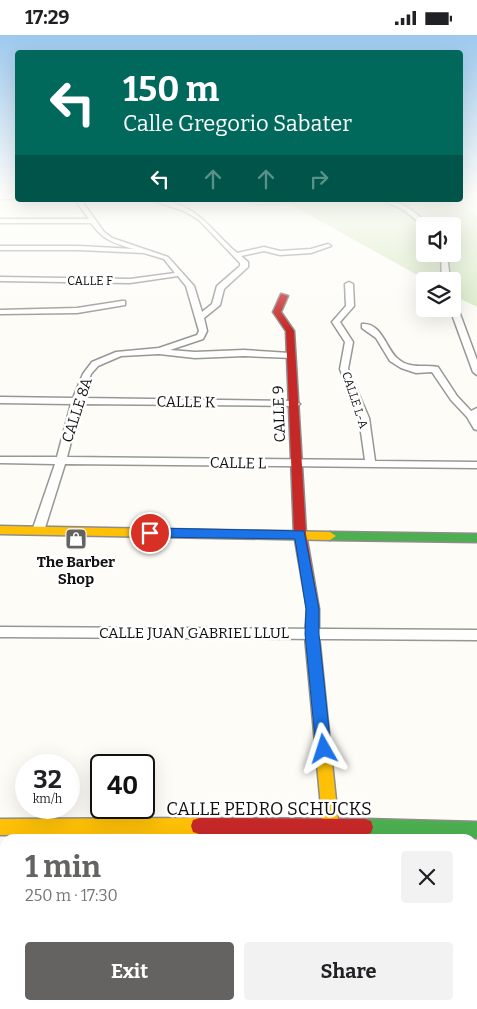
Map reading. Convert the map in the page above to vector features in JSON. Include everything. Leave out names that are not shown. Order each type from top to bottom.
[{"type":"street","points":[[111,239],[166,259],[190,286],[203,331],[200,337],[159,351]]},
{"type":"street","points":[[200,317],[216,305],[220,288],[244,267],[244,262],[220,239]]},
{"type":"street","points":[[237,255],[264,249],[280,253],[311,251],[328,246]]},
{"type":"street","points":[[0,248],[79,248],[134,253],[150,252]]},
{"type":"street","name":"CALLE F","points":[[0,279],[130,281],[180,273]]},
{"type":"street","name":"CALLE L-A","points":[[349,284],[350,305],[336,322],[349,342],[344,369],[364,418],[371,465]]},
{"type":"street","name":"CALLE 9","points":[[284,296],[277,312],[290,331],[290,356],[295,404],[295,464],[300,534],[313,609],[312,634],[332,834]]},
{"type":"street","points":[[0,313],[100,309],[122,303]]},
{"type":"street","points":[[457,317],[477,372]]},
{"type":"street","points":[[365,326],[379,336],[393,359],[404,367],[416,370],[435,369],[454,398],[474,414],[477,427]]},
{"type":"street","name":"CALLE 8A","points":[[38,531],[61,460],[77,400],[88,374],[95,364],[119,354],[159,351],[195,355],[244,353],[290,356]]},
{"type":"street","name":"CALLE K","points":[[0,400],[295,404]]},
{"type":"street","name":"CALLE L","points":[[0,460],[477,465]]},
{"type":"street","points":[[0,531],[477,538]]},
{"type":"street","name":"CALLE JUAN GABRIEL LLUL","points":[[0,632],[477,635]]},
{"type":"street","name":"CALLE PEDRO SCHUCKS","points":[[0,827],[331,826],[477,830]]},
{"type":"green space","points":[[354,239],[416,239],[416,262],[461,262],[461,239],[477,239],[477,307],[461,299],[461,272],[416,272],[416,274]]},
{"type":"traffic: fast","points":[[330,536],[477,538]]},
{"type":"traffic: fast","points":[[365,827],[477,830]]},
{"type":"traffic: slow","points":[[0,530],[330,536]]},
{"type":"traffic: slow","points":[[312,636],[332,834]]},
{"type":"traffic: slow","points":[[0,827],[199,826]]},
{"type":"traffic: jam","points":[[284,296],[277,312],[290,331],[300,534],[313,609],[312,636]]},
{"type":"traffic: jam","points":[[199,826],[365,827]]},
{"type":"place","name":"The Barber Shop","points":[[76,539]]},
{"type":"route","points":[[150,533],[300,534],[313,609],[312,634],[324,749]]}]
